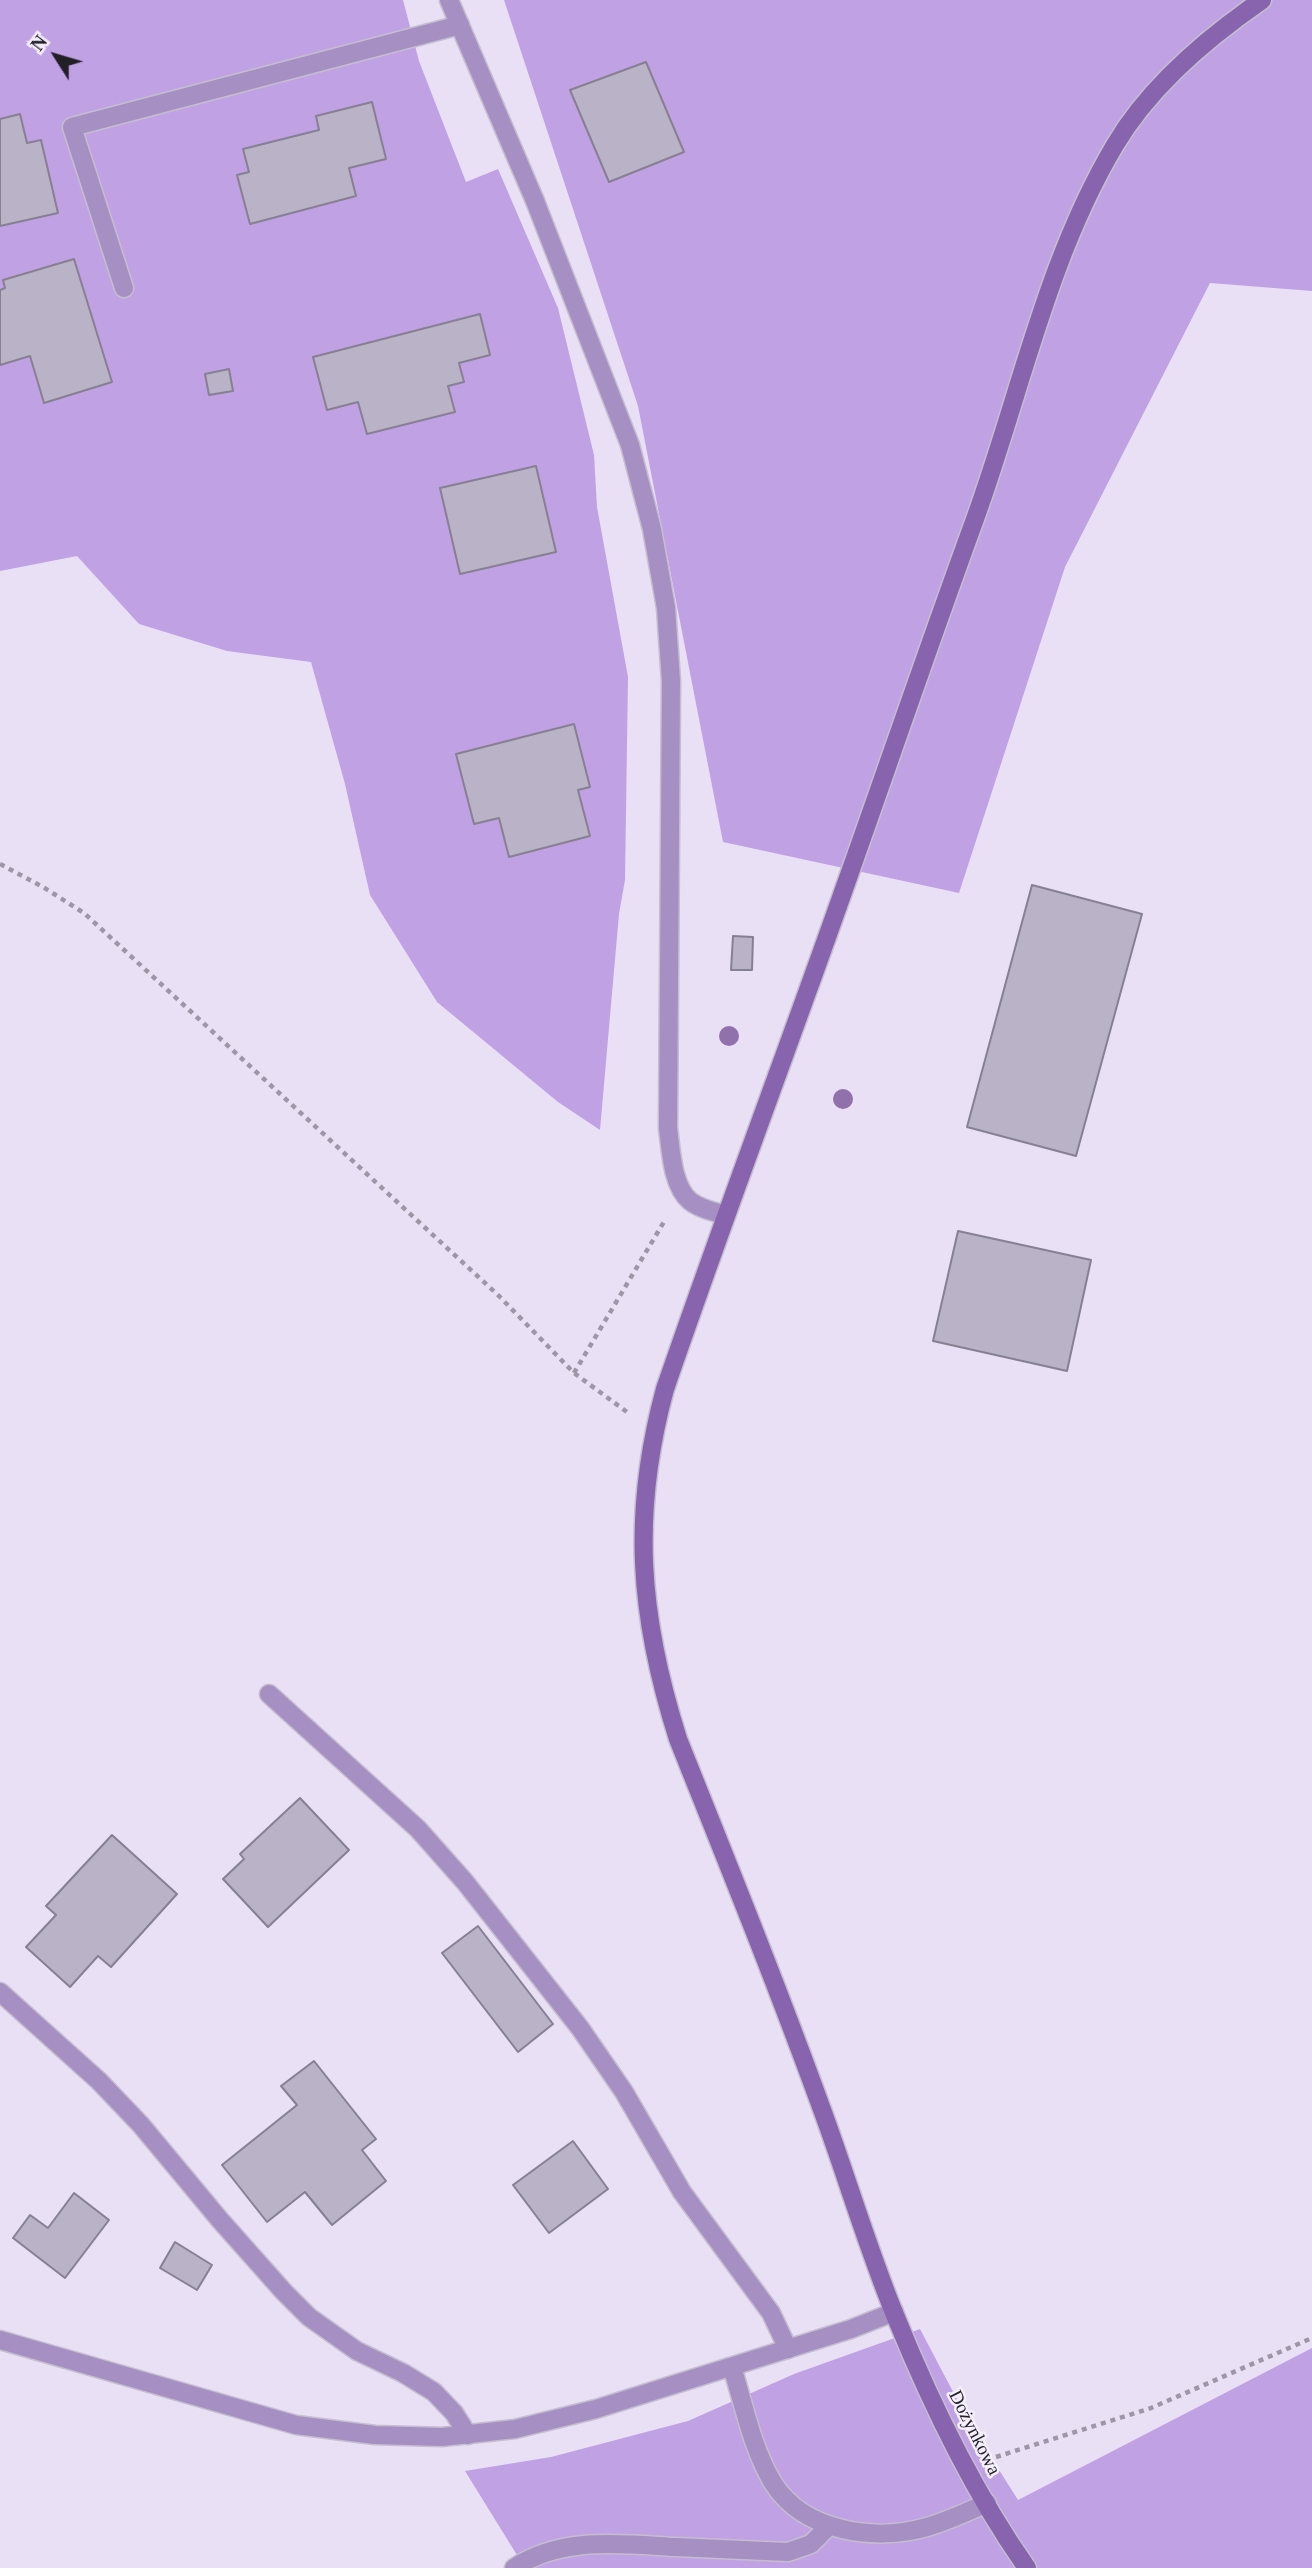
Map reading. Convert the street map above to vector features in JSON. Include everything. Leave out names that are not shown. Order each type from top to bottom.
[{"type":"street","points":[[449,0],[535,201],[625,432],[652,529],[666,608],[671,681],[672,854],[667,1116],[672,1154],[684,1194],[691,1203],[726,1215]]},
{"type":"street","name":"Dożynkowa","points":[[1027,2568],[966,2465],[914,2360],[894,2312],[823,2113],[678,1739],[662,1687],[648,1615],[643,1551],[646,1479],[656,1422],[669,1378],[985,492],[1076,222],[1115,145],[1140,107],[1206,43],[1262,0]]},
{"type":"street","points":[[124,288],[72,127],[460,25]]},
{"type":"street","points":[[269,1693],[418,1829],[482,1903],[587,2038],[624,2092],[682,2192],[771,2312],[788,2349]]},
{"type":"street","points":[[0,1992],[99,2081],[133,2116],[284,2292],[309,2317],[357,2351],[434,2392],[454,2413],[468,2435]]},
{"type":"street","points":[[0,2340],[296,2425],[375,2435],[468,2435],[551,2421],[732,2367],[894,2312]]},
{"type":"street","points":[[732,2367],[754,2438],[774,2484],[800,2511],[829,2526],[864,2533],[901,2533],[945,2522],[987,2503]]},
{"type":"street","points":[[514,2568],[549,2552],[580,2545],[620,2544],[788,2552],[811,2544],[829,2526]]},
{"type":"path","points":[[0,864],[85,913],[498,1295],[574,1373],[627,1413],[656,1422]]},
{"type":"path","points":[[574,1373],[648,1247],[684,1194]]},
{"type":"path","points":[[966,2465],[1151,2408],[1312,2338]]},
{"type":"shaded area","points":[[0,0],[403,0],[419,61],[466,182],[498,169],[558,308],[594,455],[597,507],[628,677],[625,880],[619,914],[600,1130],[558,1102],[437,1002],[370,895],[345,784],[311,662],[227,651],[139,624],[77,556],[0,571]]},
{"type":"shaded area","points":[[504,0],[1312,0],[1312,291],[1210,283],[1065,567],[959,893],[723,842],[638,406]]},
{"type":"shaded area","points":[[920,2329],[970,2424],[1018,2500],[1312,2348],[1312,2568],[525,2568],[465,2471],[551,2457],[688,2421],[794,2374]]},
{"type":"building","points":[[646,62],[684,152],[609,182],[570,90]]},
{"type":"building","points":[[372,102],[386,159],[349,168],[356,196],[250,224],[237,175],[249,172],[243,149],[319,130],[316,116]]},
{"type":"building","points":[[20,114],[27,143],[41,140],[58,213],[0,226],[0,119]]},
{"type":"building","points":[[74,259],[112,382],[44,403],[30,356],[0,365],[0,290],[5,288],[3,280]]},
{"type":"building","points":[[480,314],[490,355],[459,363],[464,382],[448,386],[455,412],[367,434],[358,402],[327,410],[313,357]]},
{"type":"building","points":[[229,369],[233,391],[209,395],[205,374]]},
{"type":"building","points":[[536,466],[556,552],[460,574],[440,488]]},
{"type":"building","points":[[574,724],[590,787],[578,790],[590,836],[509,857],[499,818],[474,824],[456,754]]},
{"type":"building","points":[[1032,885],[1142,914],[1076,1156],[967,1127]]},
{"type":"building","points":[[733,936],[753,937],[752,970],[731,970]]},
{"type":"building","points":[[958,1231],[1091,1260],[1067,1371],[933,1341]]},
{"type":"building","points":[[300,1798],[349,1850],[268,1927],[223,1879],[244,1859],[240,1854]]},
{"type":"building","points":[[112,1835],[177,1894],[111,1967],[98,1956],[70,1987],[26,1947],[56,1915],[46,1906]]},
{"type":"building","points":[[478,1926],[553,2024],[518,2052],[442,1953]]},
{"type":"building","points":[[314,2061],[376,2139],[362,2150],[386,2181],[332,2225],[305,2192],[267,2222],[222,2165],[297,2105],[281,2086]]},
{"type":"building","points":[[573,2141],[608,2189],[549,2233],[513,2185]]},
{"type":"building","points":[[74,2193],[109,2220],[65,2278],[13,2238],[30,2215],[48,2228]]},
{"type":"building","points":[[175,2242],[212,2265],[197,2290],[160,2268]]}]
